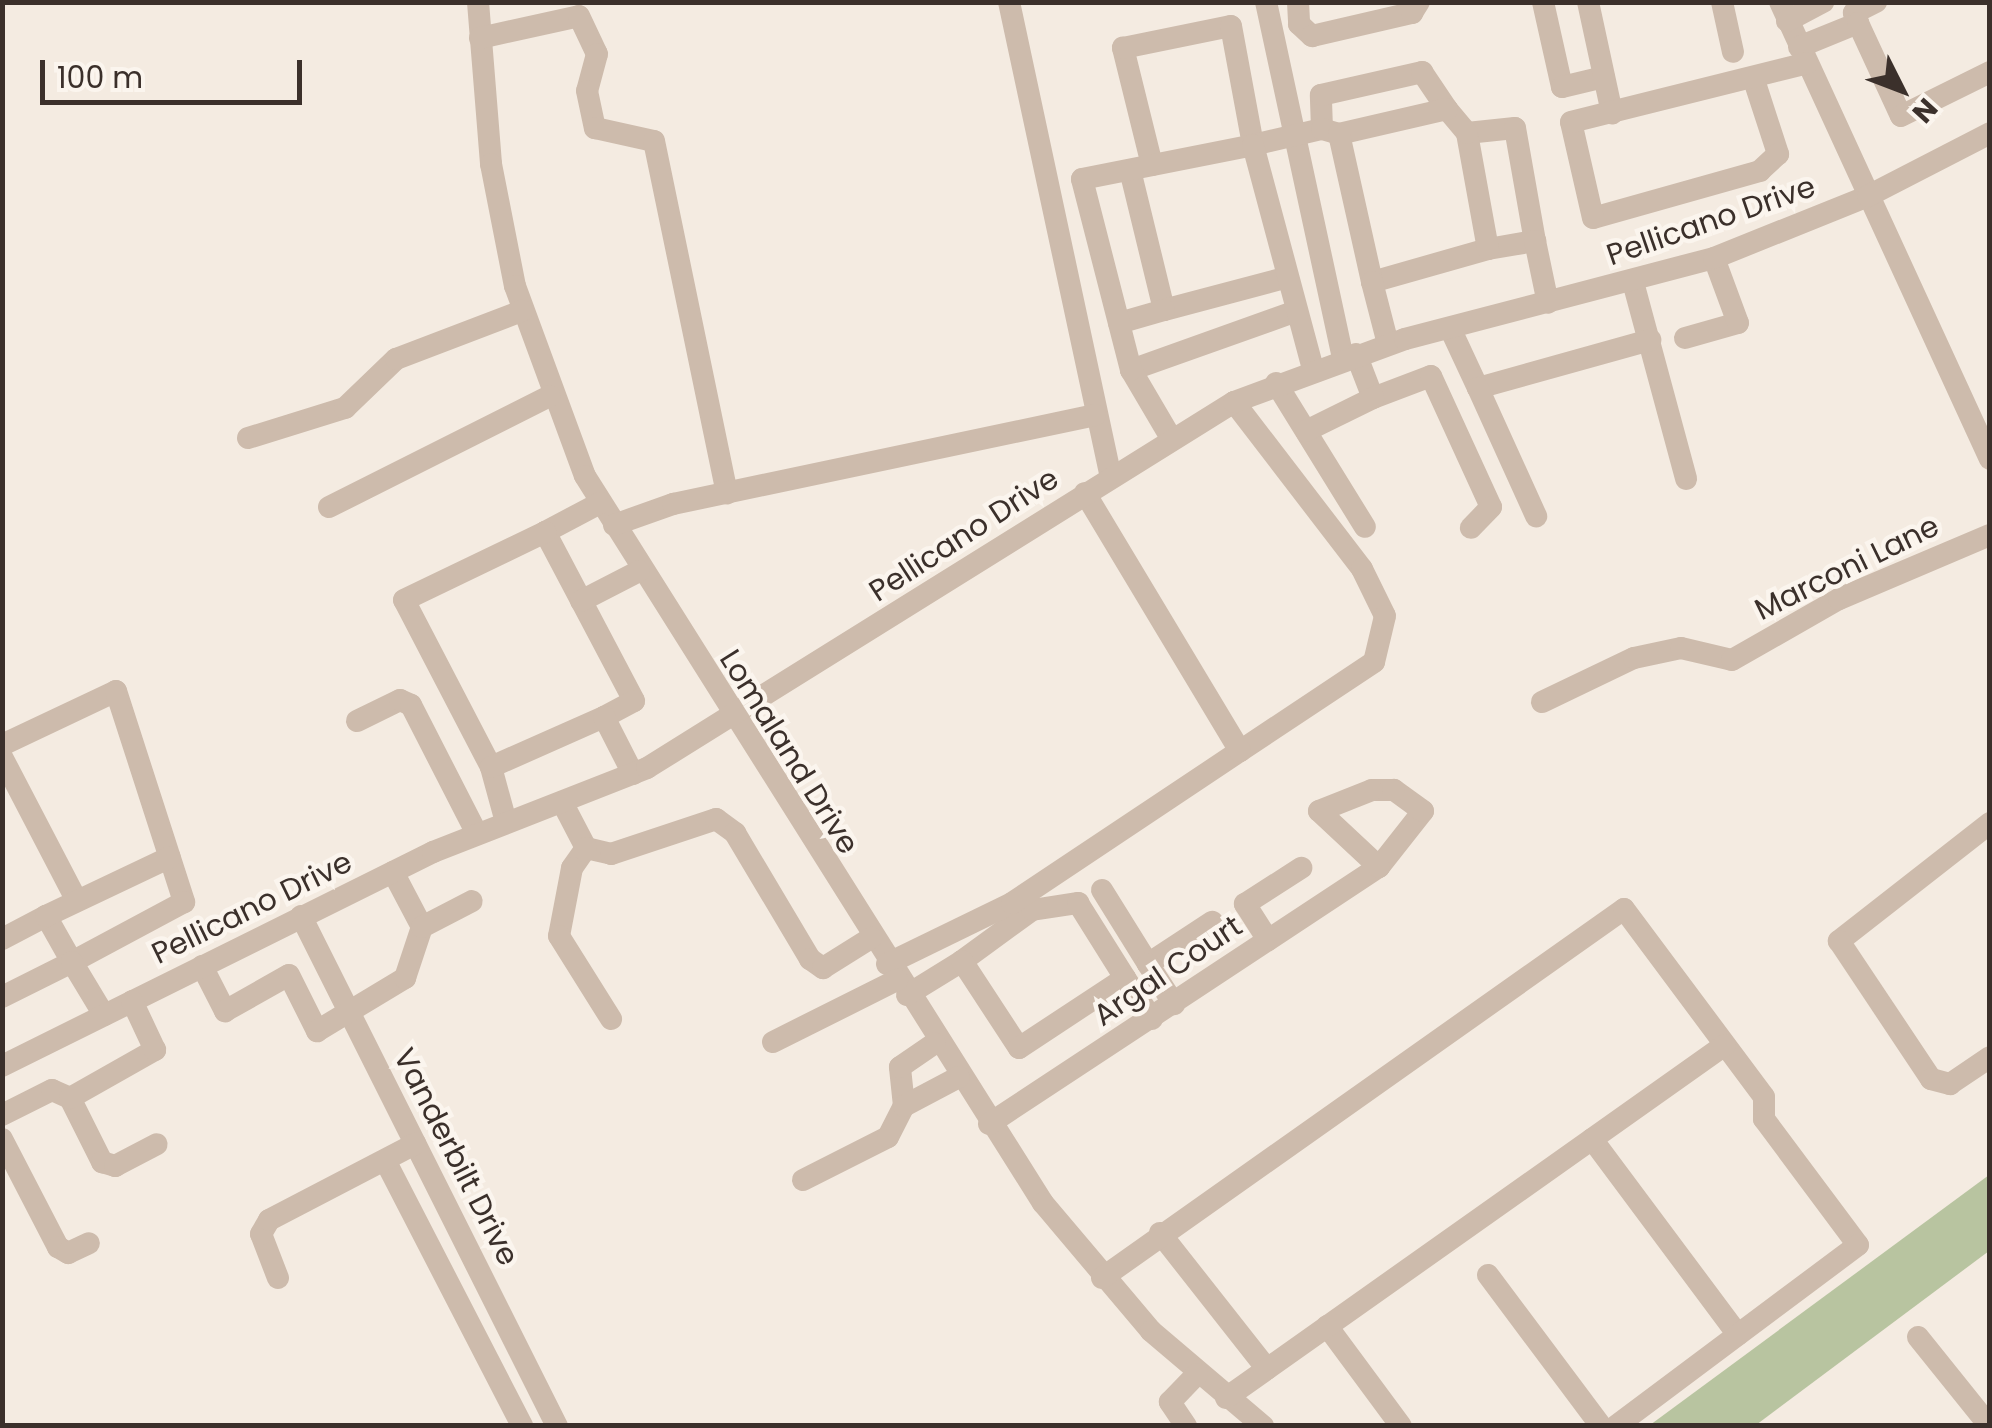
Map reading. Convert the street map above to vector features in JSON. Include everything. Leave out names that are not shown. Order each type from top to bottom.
[{"type":"street","name":"Lomaland Drive","points":[[478,2],[491,164],[522,311],[550,396],[600,503],[639,571],[989,1124],[1102,1278],[1197,1374],[1263,1426]]},
{"type":"street","points":[[1009,2],[1111,476]]},
{"type":"street","points":[[1164,310],[1122,48],[1298,13],[1312,36],[1412,14],[1419,2]]},
{"type":"street","points":[[1544,2],[1562,87],[1604,78]]},
{"type":"street","points":[[1588,2],[1612,113]]},
{"type":"street","points":[[1722,2],[1732,52]]},
{"type":"street","points":[[1823,2],[1784,12],[1990,459]]},
{"type":"street","points":[[1876,2],[1854,14],[1901,116],[1990,72]]},
{"type":"street","points":[[480,38],[579,16],[597,54],[587,92],[595,128],[654,140],[727,494]]},
{"type":"street","points":[[1269,16],[1294,136],[1349,356],[1373,398]]},
{"type":"street","points":[[1754,80],[1778,154],[1760,171],[1593,218],[1571,122],[1754,80],[1858,23]]},
{"type":"street","points":[[1232,26],[1291,313],[1313,368]]},
{"type":"street","points":[[1388,344],[1321,95],[1422,72],[1467,133],[1488,248]]},
{"type":"street","points":[[1172,438],[1131,370],[1082,179],[1446,109]]},
{"type":"street","points":[[1467,133],[1515,128],[1548,303]]},
{"type":"street","name":"Pellicano Drive","points":[[2,1066],[393,872],[476,834],[633,774],[732,719],[1111,476],[1234,402],[1313,368],[1388,344],[1714,258],[1868,196],[1990,133]]},
{"type":"street","points":[[1372,282],[1488,248],[1535,241]]},
{"type":"street","points":[[1685,338],[1738,323],[1714,258]]},
{"type":"street","points":[[1119,322],[1284,278]]},
{"type":"street","points":[[1632,282],[1686,479]]},
{"type":"street","points":[[248,438],[345,408],[396,358],[522,311]]},
{"type":"street","points":[[1131,370],[1291,313]]},
{"type":"street","points":[[1450,328],[1536,516]]},
{"type":"street","points":[[1478,388],[1650,340]]},
{"type":"street","points":[[1306,431],[1373,398],[1431,376],[1491,507],[1471,528]]},
{"type":"street","points":[[1276,383],[1366,528]]},
{"type":"street","points":[[329,507],[550,396]]},
{"type":"street","points":[[774,1042],[897,980],[1374,662],[1385,616],[1362,570],[1234,402]]},
{"type":"street","points":[[614,526],[727,494],[1095,415]]},
{"type":"street","points":[[1085,493],[1240,751]]},
{"type":"street","points":[[506,822],[491,766],[404,600],[600,503]]},
{"type":"street","points":[[491,766],[604,718],[634,701],[545,532]]},
{"type":"street","name":"Marconi Lane","points":[[1542,702],[1634,658],[1681,648],[1732,660],[1839,600],[1990,535]]},
{"type":"street","points":[[581,601],[639,571]]},
{"type":"street","points":[[2,745],[116,691],[184,902],[2,997]]},
{"type":"street","points":[[358,721],[400,700],[411,705],[476,834]]},
{"type":"street","points":[[604,718],[633,774]]},
{"type":"street","points":[[2,758],[78,901]]},
{"type":"street","points":[[562,802],[586,848],[611,854],[716,818],[735,833],[810,959],[823,968],[871,938]]},
{"type":"street","points":[[1990,823],[1839,941],[1932,1079],[1950,1084],[1990,1057]]},
{"type":"street","points":[[586,848],[572,868],[560,936],[611,1019]]},
{"type":"street","points":[[2,939],[170,858]]},
{"type":"street","name":"Argal Court","points":[[989,1124],[1380,866]]},
{"type":"street","points":[[1268,940],[1245,904],[1302,868]]},
{"type":"street","points":[[393,872],[422,927]]},
{"type":"street","points":[[1102,890],[1174,1004]]},
{"type":"street","points":[[202,966],[225,1011],[288,976],[318,1031],[405,978],[422,927],[472,901]]},
{"type":"street","points":[[897,980],[962,961],[1032,910],[1078,903],[1152,1019]]},
{"type":"street","points":[[1102,1278],[1160,1233],[1624,909],[1764,1097],[1764,1119],[1858,1245],[1616,1426]]},
{"type":"street","points":[[46,916],[104,1014]]},
{"type":"street","name":"Vanderbilt Drive","points":[[301,916],[556,1426]]},
{"type":"street","points":[[1148,964],[1212,922]]},
{"type":"street","points":[[962,961],[1019,1048],[1125,978]]},
{"type":"street","points":[[2,1115],[61,1094],[155,1050],[132,1001]]},
{"type":"street","points":[[802,1180],[888,1136],[904,1106],[900,1066],[935,1043]]},
{"type":"street","points":[[1226,1398],[1725,1045]]},
{"type":"street","points":[[32,1051],[102,1162],[116,1166],[157,1144]]},
{"type":"street","points":[[904,1106],[959,1077]]},
{"type":"street","points":[[2,1139],[58,1247],[68,1253],[89,1243]]},
{"type":"street","points":[[1592,1139],[1738,1335]]},
{"type":"street","points":[[278,1278],[261,1234],[269,1220],[370,1162],[387,1164],[415,1144]]},
{"type":"street","points":[[387,1164],[522,1426]]},
{"type":"street","points":[[1160,1233],[1267,1368]]},
{"type":"street","points":[[1488,1275],[1601,1426]]},
{"type":"street","points":[[1327,1326],[1401,1426]]},
{"type":"street","points":[[1918,1337],[1988,1424]]},
{"type":"street","points":[[1186,1426],[1170,1402],[1197,1374]]},
{"type":"green space","points":[[1989,1175],[1989,1251],[1756,1425],[1650,1425]]}]
